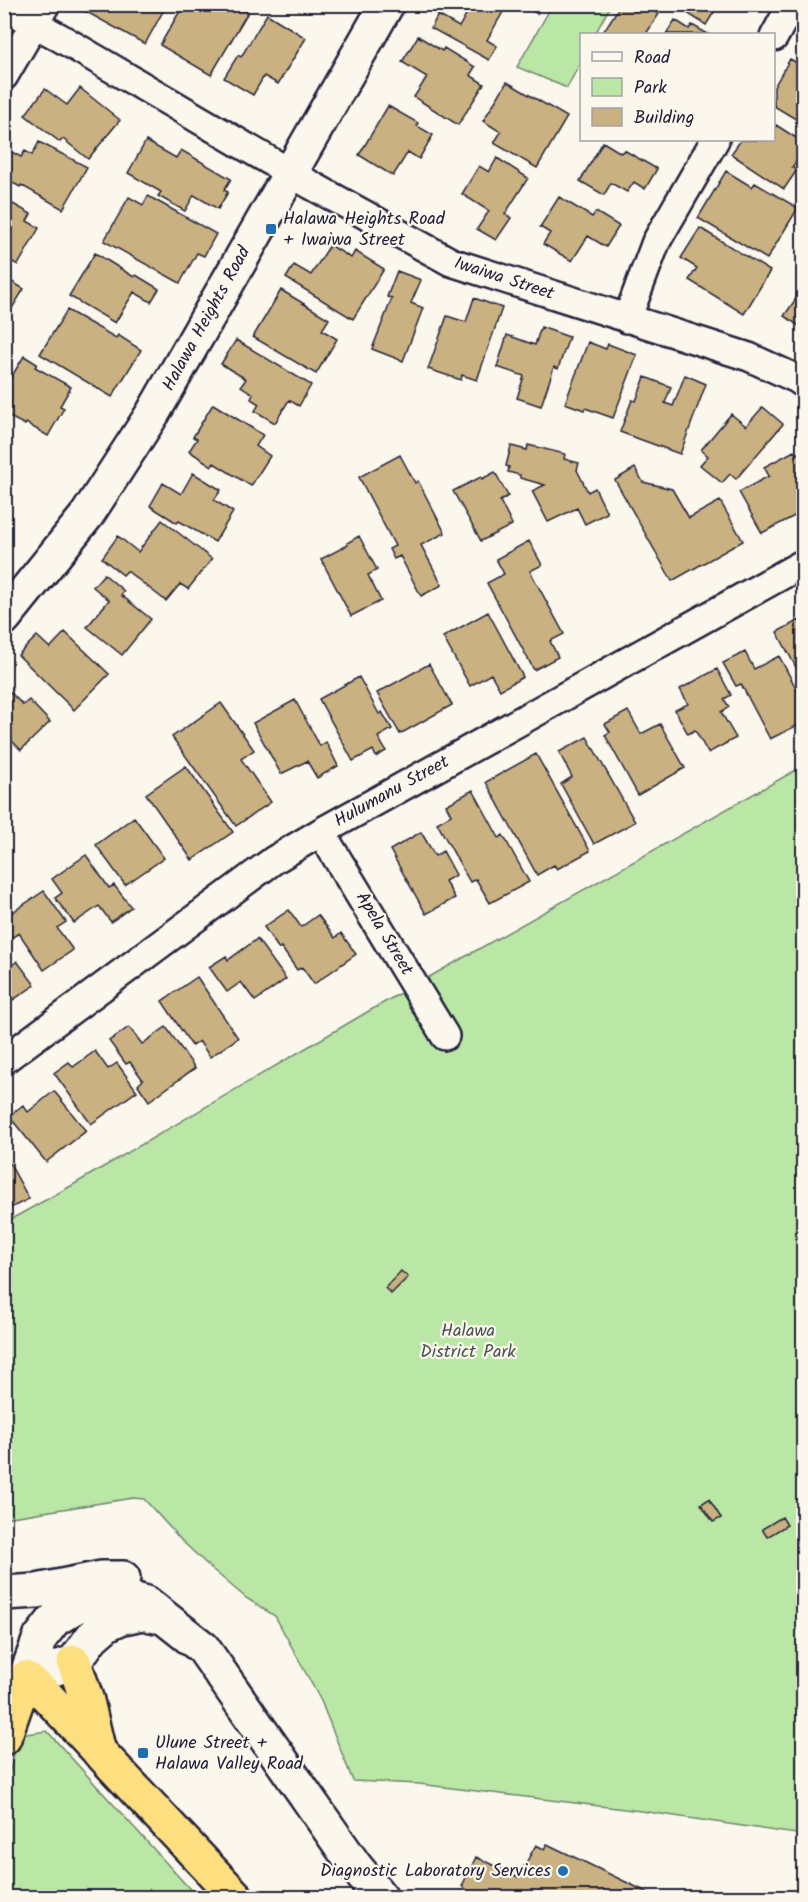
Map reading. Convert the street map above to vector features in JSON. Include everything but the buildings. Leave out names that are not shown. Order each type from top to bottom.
[{"type":"highway","points":[[74,1662],[87,1701],[100,1754]]},
{"type":"highway","points":[[4,1738],[12,1673],[45,1694],[237,1898]]},
{"type":"street","name":"Halawa Heights Road","points":[[4,618],[87,515],[153,413],[387,4]]},
{"type":"street","points":[[775,35],[792,4]]},
{"type":"street","name":"Iwaiwa Street","points":[[4,6],[41,14],[290,172],[451,262],[748,357],[804,384]]},
{"type":"street","points":[[4,76],[41,14]]},
{"type":"street","points":[[627,319],[656,242],[714,141]]},
{"type":"street","name":"Hulumanu Street","points":[[4,1060],[274,860],[804,563]]},
{"type":"street","name":"Apela Street","points":[[321,832],[445,1036]]},
{"type":"street","points":[[4,1593],[37,1591],[102,1578],[128,1578],[156,1586],[187,1607],[203,1648],[355,1866],[381,1898]]},
{"type":"street","points":[[12,1673],[54,1620],[75,1607],[101,1598],[126,1597],[146,1603],[203,1648]]},
{"type":"street","points":[[12,1673],[74,1662],[92,1637],[107,1624],[120,1618],[142,1613],[166,1618]]},
{"type":"green space","points":[[553,4],[611,5],[596,33],[580,33],[580,63],[567,88],[517,67]]},
{"type":"green space","name":"Halawa District Park","points":[[803,766],[803,1835],[641,1811],[419,1784],[353,1781],[321,1701],[275,1616],[246,1598],[212,1569],[182,1541],[144,1499],[133,1498],[5,1518],[4,1223],[369,1011]]},
{"type":"green space","points":[[47,1731],[197,1897],[5,1898],[5,1790],[19,1735]]},
{"type":"place","name":"Halawa Heights Road + Iwaiwa Street","points":[[271,229]]},
{"type":"place","name":"Ulune Street + Halawa Valley Road","points":[[143,1753]]},
{"type":"place","name":"Diagnostic Laboratory Services","points":[[563,1871]]}]
